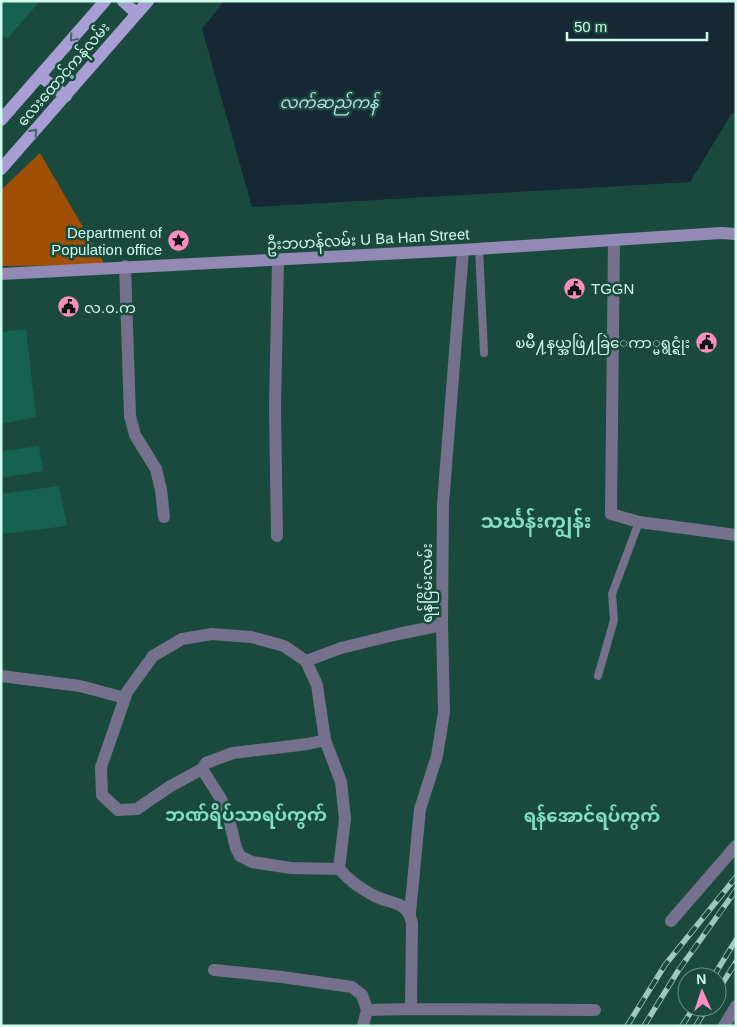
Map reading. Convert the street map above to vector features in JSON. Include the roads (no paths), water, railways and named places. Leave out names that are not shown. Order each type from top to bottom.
[{"type":"main road","name":"လေးထောင့်ကန်လမ်း","points":[[1,120],[105,1]]},
{"type":"main road","points":[[123,1],[137,14]]},
{"type":"main road","name":"လေးထောင့်ကန်လမ်း","points":[[1,169],[148,1]]},
{"type":"main road","points":[[40,76],[66,96]]},
{"type":"street","name":"ဦးဘဟန်လမ်း U Ba Han Street","points":[[1,274],[125,266],[463,250],[721,233],[736,234]]},
{"type":"street","points":[[614,240],[611,514],[639,522],[736,535]]},
{"type":"street","name":"ရန်ငြိမ်းလမ်း","points":[[411,1009],[412,923],[410,914],[420,808],[437,756],[444,712],[442,504],[463,250]]},
{"type":"street","points":[[277,536],[278,260]]},
{"type":"street","points":[[125,266],[130,416],[135,435],[156,469],[164,516]]},
{"type":"street","points":[[306,661],[341,648],[442,625]]},
{"type":"street","points":[[325,740],[308,744],[233,753],[206,763],[202,769],[169,787],[137,809],[118,810],[102,795],[101,767],[127,692],[153,656],[182,639],[212,634],[251,637],[284,646],[306,661],[317,685],[325,740],[341,782],[345,819],[339,869]]},
{"type":"street","points":[[1,676],[80,686],[125,698]]},
{"type":"street","points":[[202,769],[221,799],[240,856],[252,862],[267,865],[291,868],[339,869],[350,880],[375,897],[398,904],[410,914]]},
{"type":"street","points":[[671,921],[736,846]]},
{"type":"street","points":[[214,970],[352,987],[362,995],[367,1010],[363,1026]]},
{"type":"street","points":[[724,1026],[736,1006]]},
{"type":"street","points":[[367,1010],[595,1010]]},
{"type":"lane","points":[[479,249],[484,353]]},
{"type":"lane","points":[[598,676],[614,620],[612,594],[639,522]]},
{"type":"water","name":"လက်ဆည်ကန်","points":[[224,1],[736,1],[736,113],[732,113],[690,182],[252,207],[202,29]]},
{"type":"railway","points":[[627,1026],[665,965],[736,877]]},
{"type":"railway","points":[[644,1026],[678,971],[736,890]]},
{"type":"railway","points":[[719,967],[736,940]]},
{"type":"railway","points":[[727,976],[736,962]]},
{"type":"railway","points":[[682,1026],[688,1017]]},
{"type":"railway","points":[[696,1026],[701,1017]]},
{"type":"place","name":"Department of Population office","points":[[178,241]]},
{"type":"place","name":"TGGN","points":[[575,288]]},
{"type":"place","name":"လ.၀.က","points":[[68,307]]},
{"type":"place","name":"ၿမိဳ႔နယ္အဖြဲ႔ခြဲေကာ္မရွင္ရုံး","points":[[706,342]]},
{"type":"district","name":"သင်္ဃန်းကျွန်း","points":[[536,521]]},
{"type":"district","name":"ဘဏ်ရိပ်သာရပ်ကွက်","points":[[246,815]]},
{"type":"district","name":"ရန်အောင်ရပ်ကွက်","points":[[592,816]]}]
